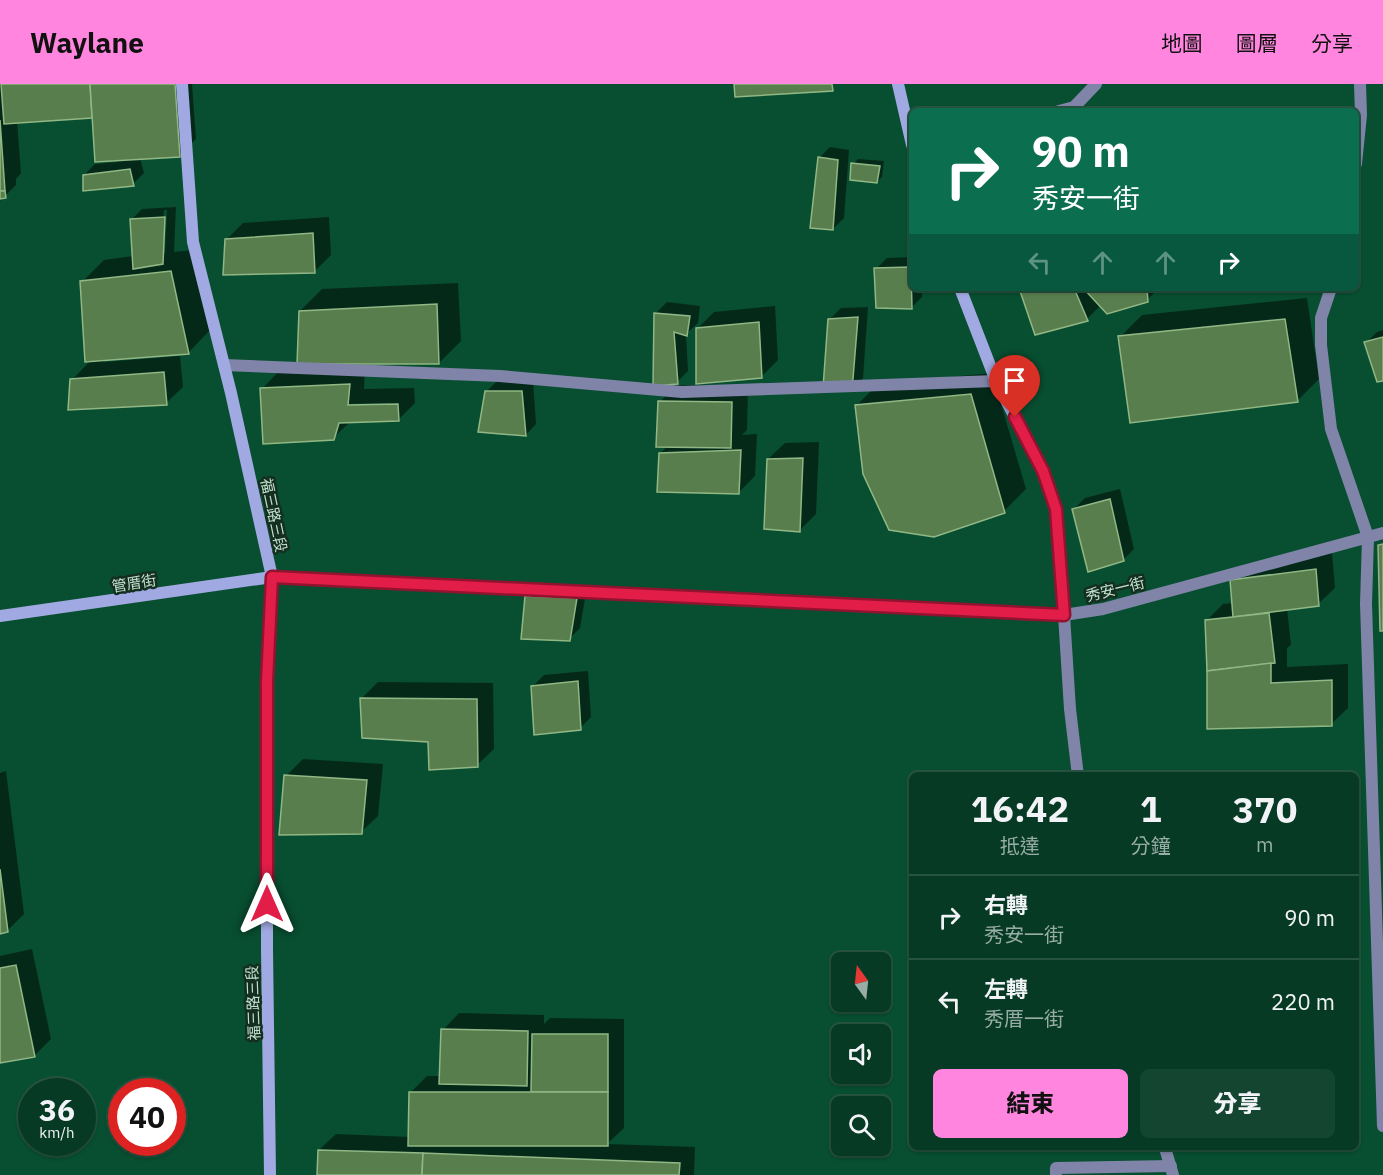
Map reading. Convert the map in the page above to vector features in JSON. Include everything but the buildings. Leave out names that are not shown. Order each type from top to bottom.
[{"type":"street","name":"福三路三段","points":[[182,84],[193,242],[224,365],[272,577],[267,705],[270,1175]]},
{"type":"street","points":[[898,84],[909,132]]},
{"type":"street","points":[[961,291],[996,381],[1043,471],[1056,509],[1064,615]]},
{"type":"street","name":"秀安一街","points":[[272,577],[1064,615]]},
{"type":"street","name":"管厝街","points":[[0,616],[272,577]]},
{"type":"lane","points":[[1070,108],[1074,107],[1096,84]]},
{"type":"lane","points":[[1359,140],[1362,115],[1360,84]]},
{"type":"lane","points":[[1330,291],[1321,318],[1321,345],[1331,429],[1368,537],[1366,604],[1383,1126]]},
{"type":"lane","points":[[224,365],[500,376],[681,392],[996,381]]},
{"type":"lane","name":"秀安一街","points":[[1064,615],[1103,609],[1383,533]]},
{"type":"lane","points":[[1064,615],[1070,709],[1078,772]]},
{"type":"lane","points":[[1056,1175],[1056,1168],[1172,1171],[1166,1150]]},
{"type":"route","points":[[267,904],[267,681],[272,577],[1064,615],[1056,509],[1043,471],[1015,417]]}]
